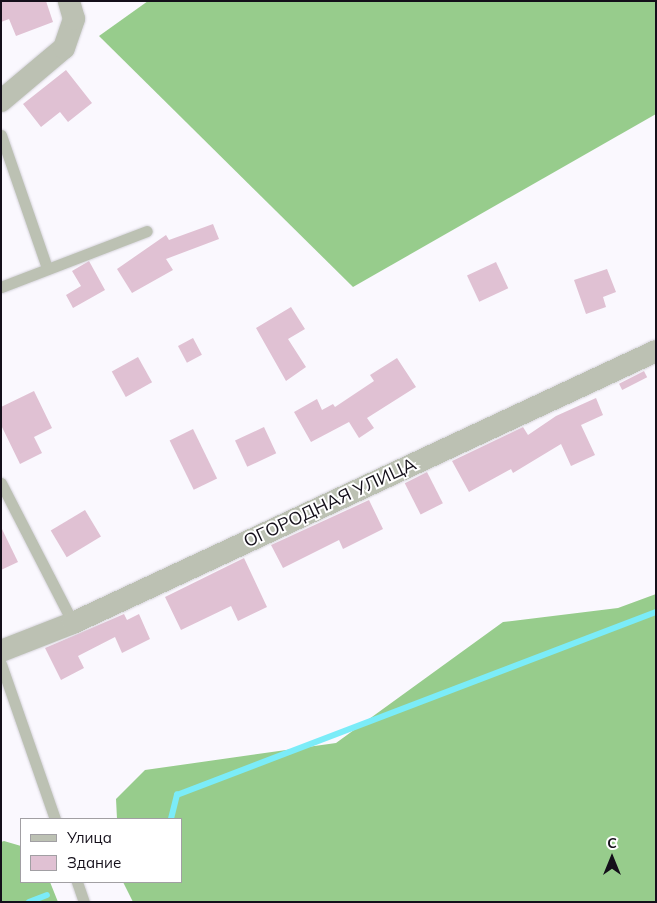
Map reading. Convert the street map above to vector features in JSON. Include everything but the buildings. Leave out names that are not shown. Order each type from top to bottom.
[{"type":"street","points":[[1,101],[64,48],[74,19],[69,1]]},
{"type":"street","name":"ОГОРОДНАЯ УЛИЦА","points":[[1,651],[73,623],[656,351]]},
{"type":"lane","points":[[1,135],[47,268]]},
{"type":"lane","points":[[1,287],[147,231]]},
{"type":"lane","points":[[1,483],[73,623]]},
{"type":"lane","points":[[1,664],[56,818]]},
{"type":"lane","points":[[77,883],[84,902]]},
{"type":"green space","points":[[148,1],[656,1],[656,114],[353,287],[99,36]]},
{"type":"green space","points":[[656,594],[656,902],[133,902],[124,883],[182,883],[182,818],[117,818],[116,799],[145,770],[336,743],[503,622],[618,608]]},
{"type":"green space","points":[[4,841],[20,846],[20,883],[50,883],[58,902],[1,902],[1,842]]},
{"type":"waterway","points":[[171,818],[177,795],[656,612]]},
{"type":"waterway","points":[[29,902],[47,895]]}]
